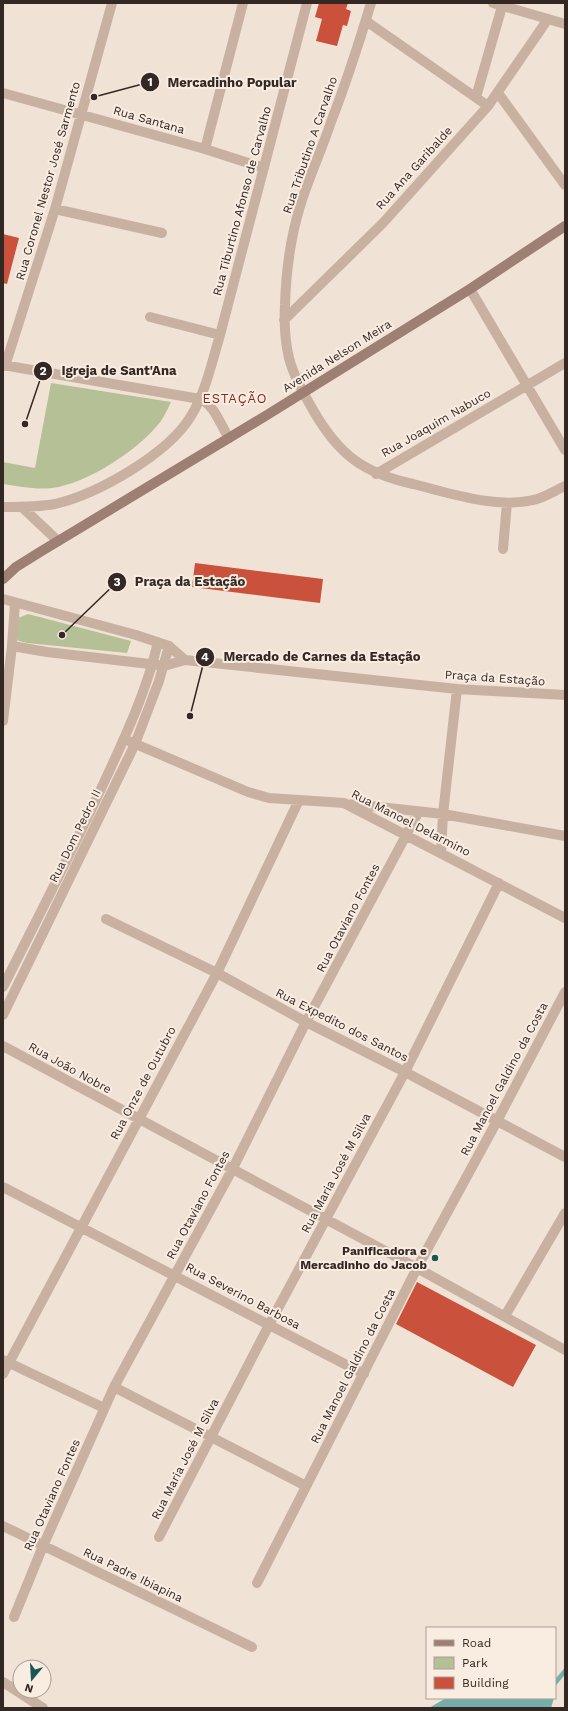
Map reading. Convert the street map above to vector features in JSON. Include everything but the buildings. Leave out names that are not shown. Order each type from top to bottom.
[{"type":"main road","name":"Avenida Nelson Meira","points":[[3,579],[16,567],[229,438],[470,289],[565,226]]},
{"type":"street","name":"Rua Coronel Nestor José Sarmento","points":[[4,366],[55,209],[112,3]]},
{"type":"street","points":[[205,149],[242,3]]},
{"type":"street","name":"Rua Tiburtino Afonso de Carvalho","points":[[3,507],[23,508],[54,504],[83,495],[111,482],[145,460],[177,433],[190,417],[200,398],[220,335],[307,3]]},
{"type":"street","name":"Rua Tributino A Carvalho","points":[[302,392],[289,358],[284,320],[285,291],[289,258],[301,203],[343,89],[371,3]]},
{"type":"street","points":[[476,97],[500,4],[565,24]]},
{"type":"street","name":"Rua Ana Garibalde","points":[[284,320],[382,223],[488,106],[548,19]]},
{"type":"street","points":[[366,21],[488,106]]},
{"type":"street","name":"Rua Santana","points":[[3,93],[205,149],[264,168]]},
{"type":"street","points":[[498,93],[565,185]]},
{"type":"street","points":[[55,209],[162,233]]},
{"type":"street","points":[[470,289],[565,450]]},
{"type":"street","points":[[150,317],[220,335]]},
{"type":"street","name":"Rua Joaquim Nabuco","points":[[302,392],[337,445],[351,458],[376,474],[565,363]]},
{"type":"street","points":[[4,366],[200,398],[210,406],[229,438]]},
{"type":"street","points":[[376,474],[406,483],[507,503],[545,497],[565,486]]},
{"type":"street","points":[[503,548],[507,503]]},
{"type":"street","points":[[23,508],[58,541]]},
{"type":"street","points":[[3,599],[158,642],[169,646],[185,660]]},
{"type":"street","points":[[3,721],[12,646],[15,603]]},
{"type":"street","name":"Rua Dom Pedro II","points":[[3,987],[80,833],[124,739],[153,664],[158,642]]},
{"type":"street","points":[[12,646],[47,652],[164,666]]},
{"type":"street","name":"Rua Dom Pedro II","points":[[3,1016],[135,744],[164,666],[169,646]]},
{"type":"street","name":"Praça da Estação","points":[[164,666],[185,660],[457,690],[565,695]]},
{"type":"street","points":[[441,853],[443,814],[457,690]]},
{"type":"street","name":"Rua Manoel Delarmino","points":[[124,739],[248,792],[269,798],[344,803],[565,918]]},
{"type":"street","name":"Rua Onze de Outubro","points":[[3,1374],[6,1361],[81,1226],[216,973],[299,800]]},
{"type":"street","points":[[344,803],[418,813],[443,814],[565,836]]},
{"type":"street","name":"Rua Otaviano Fontes","points":[[14,1617],[43,1546],[114,1387],[232,1170],[306,1022],[418,813]]},
{"type":"street","name":"Rua Maria José M Silva","points":[[159,1537],[269,1325],[405,1072],[499,883]]},
{"type":"street","points":[[43,906],[54,911]]},
{"type":"street","name":"Rua Expedito dos Santos","points":[[106,919],[216,973],[306,1022],[405,1072],[565,1157]]},
{"type":"street","name":"Rua Manoel Galdino da Costa","points":[[257,1583],[417,1268],[498,1121],[565,992]]},
{"type":"street","name":"Rua João Nobre","points":[[3,1046],[138,1120],[417,1268],[565,1350]]},
{"type":"street","name":"Rua Severino Barbosa","points":[[3,1187],[176,1275],[364,1374]]},
{"type":"street","points":[[504,1316],[565,1212]]},
{"type":"street","points":[[6,1361],[104,1408]]},
{"type":"street","points":[[114,1387],[306,1486]]},
{"type":"street","name":"Rua Padre Ibiapina","points":[[3,1526],[252,1647]]},
{"type":"street","points":[[3,1682],[43,1708]]},
{"type":"green space","points":[[51,383],[171,402],[161,421],[140,443],[112,464],[81,480],[52,488],[33,488],[3,484],[3,462],[35,468]]},
{"type":"green space","points":[[28,614],[131,641],[127,653],[19,641],[16,638],[18,618]]},
{"type":"water","points":[[444,1699],[554,1699],[551,1708],[429,1708]]},
{"type":"waterway","points":[[556,1682],[565,1671]]},
{"type":"place","name":"Mercadinho Popular","points":[[94,97]]},
{"type":"place","name":"Igreja de Sant'Ana","points":[[25,424]]},
{"type":"place","name":"Praça da Estação","points":[[62,635]]},
{"type":"place","name":"Mercado de Carnes da Estação","points":[[190,716]]},
{"type":"place","name":"Panificadora e Mercadinho do Jacob","points":[[435,1258]]},
{"type":"district","name":"ESTAÇÃO","points":[[235,398]]}]
